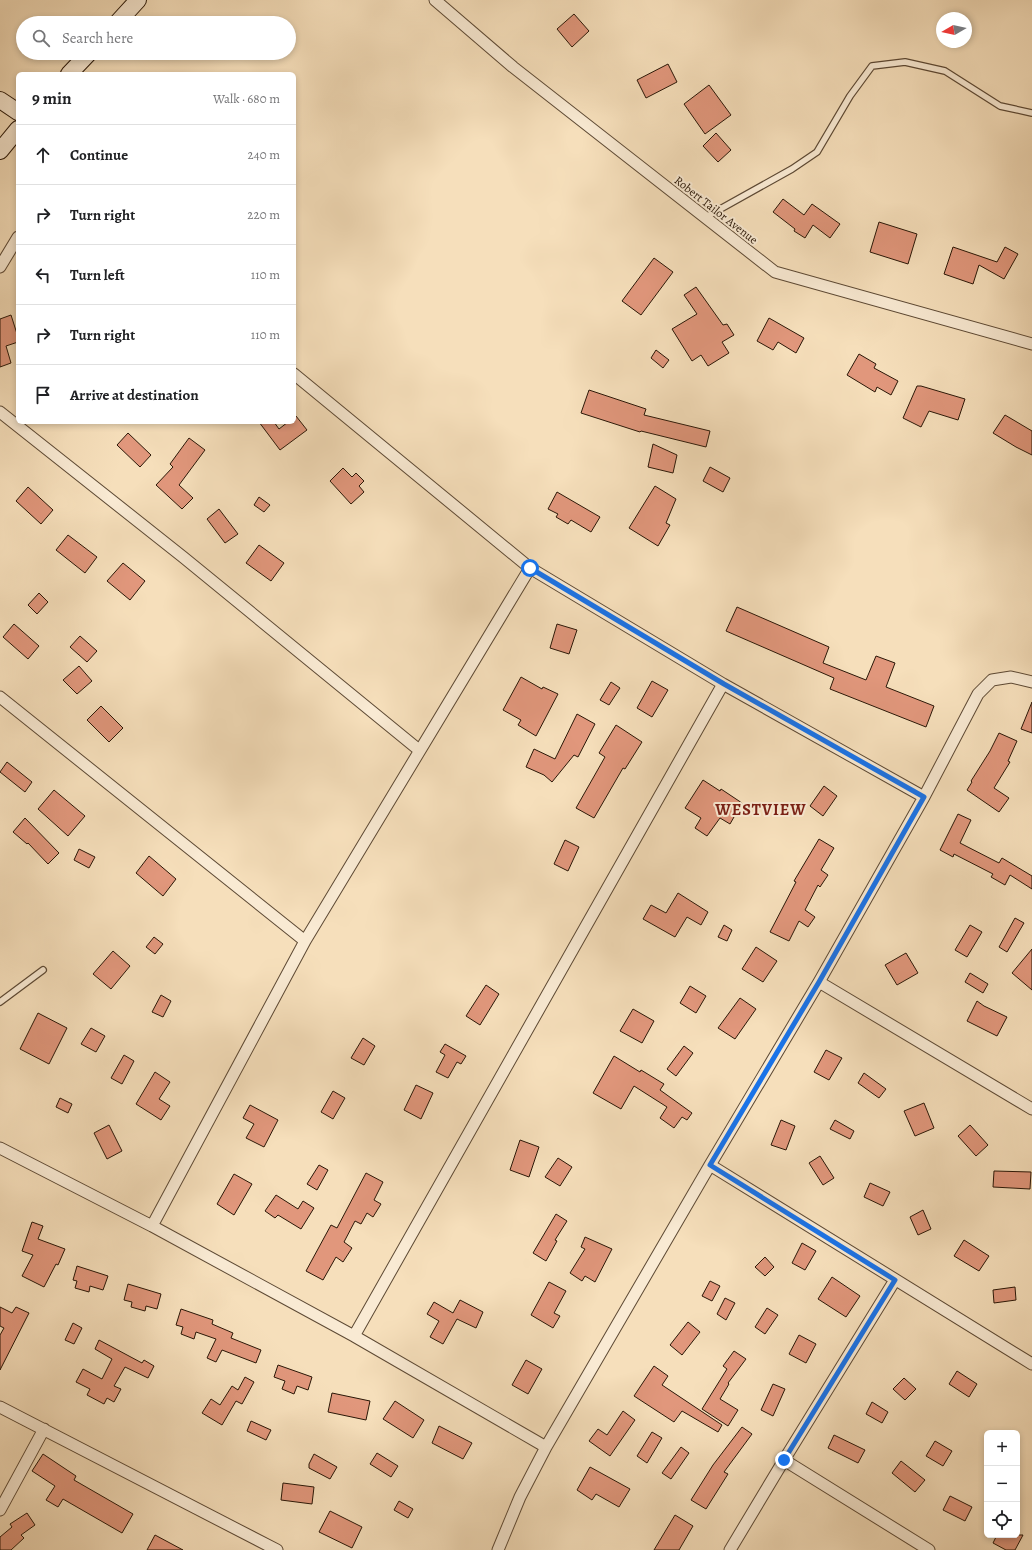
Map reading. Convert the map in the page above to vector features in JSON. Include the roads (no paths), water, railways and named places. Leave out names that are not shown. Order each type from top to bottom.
[{"type":"main road","points":[[123,16],[138,0]]},
{"type":"main road","points":[[71,72],[82,60]]},
{"type":"main road","points":[[0,100],[16,111]]},
{"type":"street","name":"Robert Tailor Avenue","points":[[434,0],[513,67],[775,272],[1032,344]]},
{"type":"street","points":[[0,267],[16,239]]},
{"type":"street","points":[[296,376],[530,568],[724,684],[924,797]]},
{"type":"street","points":[[0,412],[183,557],[419,750]]},
{"type":"street","points":[[152,1226],[305,941],[530,568]]},
{"type":"street","points":[[498,1550],[520,1497],[546,1446],[819,982],[924,797],[978,694],[992,680],[1011,677],[1032,682]]},
{"type":"street","points":[[354,1336],[724,684]]},
{"type":"street","points":[[0,697],[305,941]]},
{"type":"street","points":[[819,982],[1032,1108]]},
{"type":"street","points":[[0,1148],[152,1226],[354,1336],[546,1446]]},
{"type":"street","points":[[710,1165],[1032,1364]]},
{"type":"street","points":[[730,1550],[895,1280]]},
{"type":"street","points":[[0,1406],[277,1550]]},
{"type":"street","points":[[0,1510],[44,1429]]},
{"type":"street","points":[[784,1460],[929,1550]]},
{"type":"lane","points":[[705,218],[792,169],[817,152],[850,96],[872,66],[905,62],[945,71],[1000,106],[1032,113]]},
{"type":"lane","points":[[0,1002],[43,970]]},
{"type":"district","name":"WESTVIEW","points":[[761,809]]}]
